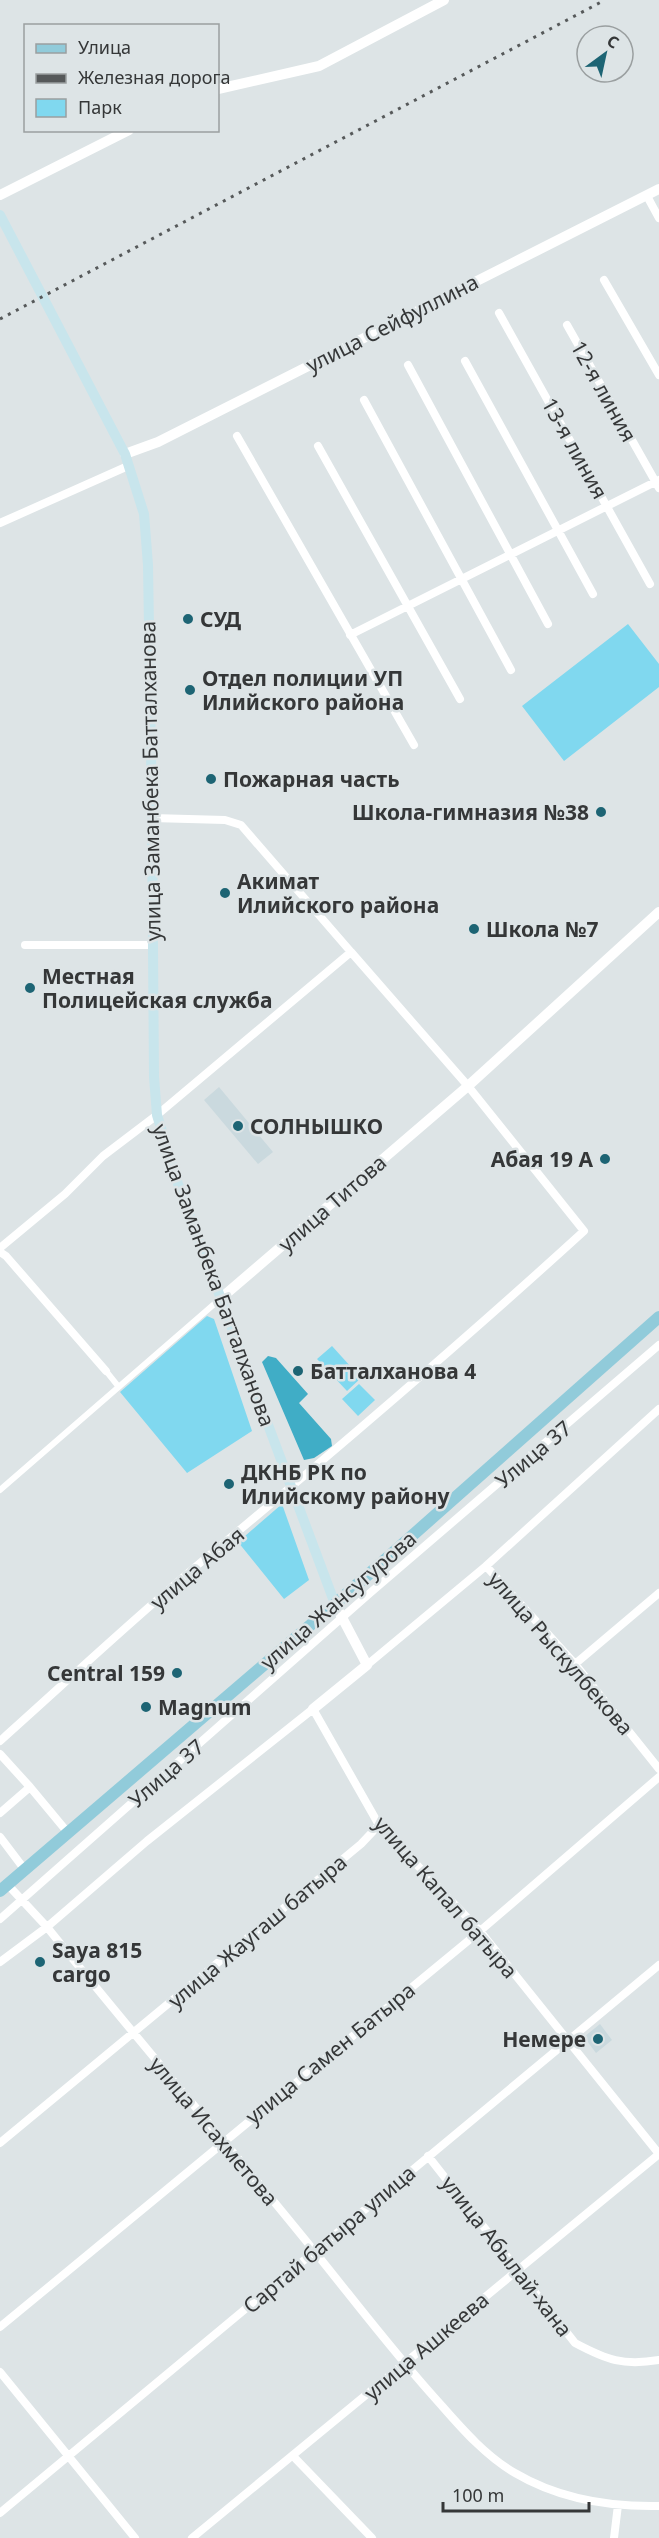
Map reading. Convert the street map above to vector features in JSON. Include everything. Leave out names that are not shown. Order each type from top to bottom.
[{"type":"main road","name":"улица Заманбека Батталханова","points":[[0,215],[126,460],[136,487],[147,531],[154,1077],[157,1115],[178,1184],[335,1604]]},
{"type":"main road","name":"улица Жансугурова","points":[[4,1888],[335,1604],[659,1317]]},
{"type":"street","points":[[219,89],[319,66],[444,0]]},
{"type":"street","points":[[0,195],[125,132]]},
{"type":"street","name":"улица Сейфуллина","points":[[126,460],[659,189]]},
{"type":"street","points":[[647,196],[659,218]]},
{"type":"street","points":[[604,280],[659,375]]},
{"type":"street","name":"13-я линия","points":[[499,313],[650,584]]},
{"type":"street","name":"12-я линия","points":[[567,325],[658,483]]},
{"type":"street","points":[[465,361],[593,594]]},
{"type":"street","points":[[408,365],[548,624]]},
{"type":"street","points":[[364,400],[511,670]]},
{"type":"street","points":[[237,436],[414,745]]},
{"type":"street","points":[[318,446],[460,699]]},
{"type":"street","points":[[0,523],[126,460]]},
{"type":"street","points":[[350,635],[607,504],[658,483]]},
{"type":"street","points":[[152,818],[225,820],[241,825],[468,1086]]},
{"type":"street","name":"улица Титова","points":[[0,1490],[468,1086],[659,912]]},
{"type":"street","points":[[25,945],[152,945]]},
{"type":"street","points":[[118,1386],[0,1250],[65,1194],[103,1156],[157,1115],[351,952]]},
{"type":"street","name":"улица Абая","points":[[0,1741],[199,1564],[291,1489],[494,1313],[584,1231],[468,1086]]},
{"type":"street","name":"Улица 37","points":[[0,1919],[370,1593],[659,1345]]},
{"type":"street","points":[[0,1962],[47,1927],[147,1841],[313,1709],[486,1566],[659,1408]]},
{"type":"street","name":"улица Рыскулбекова","points":[[486,1566],[575,1664],[659,1768]]},
{"type":"street","points":[[575,1664],[659,1593]]},
{"type":"street","points":[[335,1604],[367,1665]]},
{"type":"street","name":"улица Капал батыра","points":[[313,1709],[380,1825],[480,1931],[659,2154]]},
{"type":"street","points":[[0,1754],[69,1834]]},
{"type":"street","name":"улица Самен Батыра","points":[[0,2327],[222,2141],[480,1931],[659,1777]]},
{"type":"street","points":[[0,1813],[30,1787]]},
{"type":"street","name":"улица Жаугаш батыра","points":[[133,2035],[361,1844],[380,1825]]},
{"type":"street","points":[[0,1837],[26,1870]]},
{"type":"street","name":"улица Исахметова","points":[[4,1888],[47,1927],[133,2035],[315,2252],[405,2366],[467,2434],[515,2473],[567,2497],[618,2505],[659,2506]]},
{"type":"street","name":"Сартай батыра улица","points":[[0,2513],[659,1965]]},
{"type":"street","points":[[0,2143],[133,2035]]},
{"type":"street","name":"улица Ашкеева","points":[[192,2538],[405,2366],[516,2270],[659,2154]]},
{"type":"street","name":"улица Абылай-хана","points":[[428,2157],[575,2343],[607,2360],[636,2364],[659,2360]]},
{"type":"street","points":[[0,2372],[135,2538]]},
{"type":"street","points":[[293,2456],[372,2538]]},
{"type":"street","points":[[614,2538],[618,2505]]},
{"type":"shaded area","name":"СОЛНЫШКО","points":[[219,1087],[273,1152],[258,1164],[204,1100]]},
{"type":"shaded area","points":[[268,1356],[276,1358],[308,1394],[299,1403],[331,1439],[332,1446],[314,1458],[304,1460],[262,1362]]},
{"type":"shaded area","name":"Немере","points":[[600,2024],[612,2040],[596,2053],[584,2037]]},
{"type":"green space","points":[[628,624],[659,664],[659,687],[564,761],[522,706]]},
{"type":"green space","points":[[207,1316],[214,1319],[252,1431],[187,1473],[120,1392]]},
{"type":"green space","points":[[332,1346],[361,1378],[347,1391],[317,1359]]},
{"type":"green space","points":[[359,1384],[375,1400],[358,1416],[342,1399]]},
{"type":"green space","points":[[282,1504],[309,1580],[284,1599],[238,1542]]},
{"type":"railway","points":[[0,319],[605,0]]},
{"type":"place","name":"СУД","points":[[188,619]]},
{"type":"place","name":"Отдел полиции УП Илийского района","points":[[190,690]]},
{"type":"place","name":"Пожарная часть","points":[[211,779]]},
{"type":"place","name":"Школа-гимназия №38","points":[[601,812]]},
{"type":"place","name":"Акимат Илийского района","points":[[225,893]]},
{"type":"place","name":"Школа №7","points":[[474,929]]},
{"type":"place","name":"Местная Полицейская служба","points":[[30,988]]},
{"type":"place","name":"СОЛНЫШКО","points":[[238,1126]]},
{"type":"place","name":"Абая 19 А","points":[[605,1159]]},
{"type":"place","name":"Батталханова 4","points":[[298,1371]]},
{"type":"place","name":"ДКНБ РК по Илийскому району","points":[[229,1484]]},
{"type":"place","name":"Central 159","points":[[177,1673]]},
{"type":"place","name":"Magnum","points":[[146,1707]]},
{"type":"place","name":"Saya 815 cargo","points":[[40,1962]]},
{"type":"place","name":"Немере","points":[[598,2039]]}]
